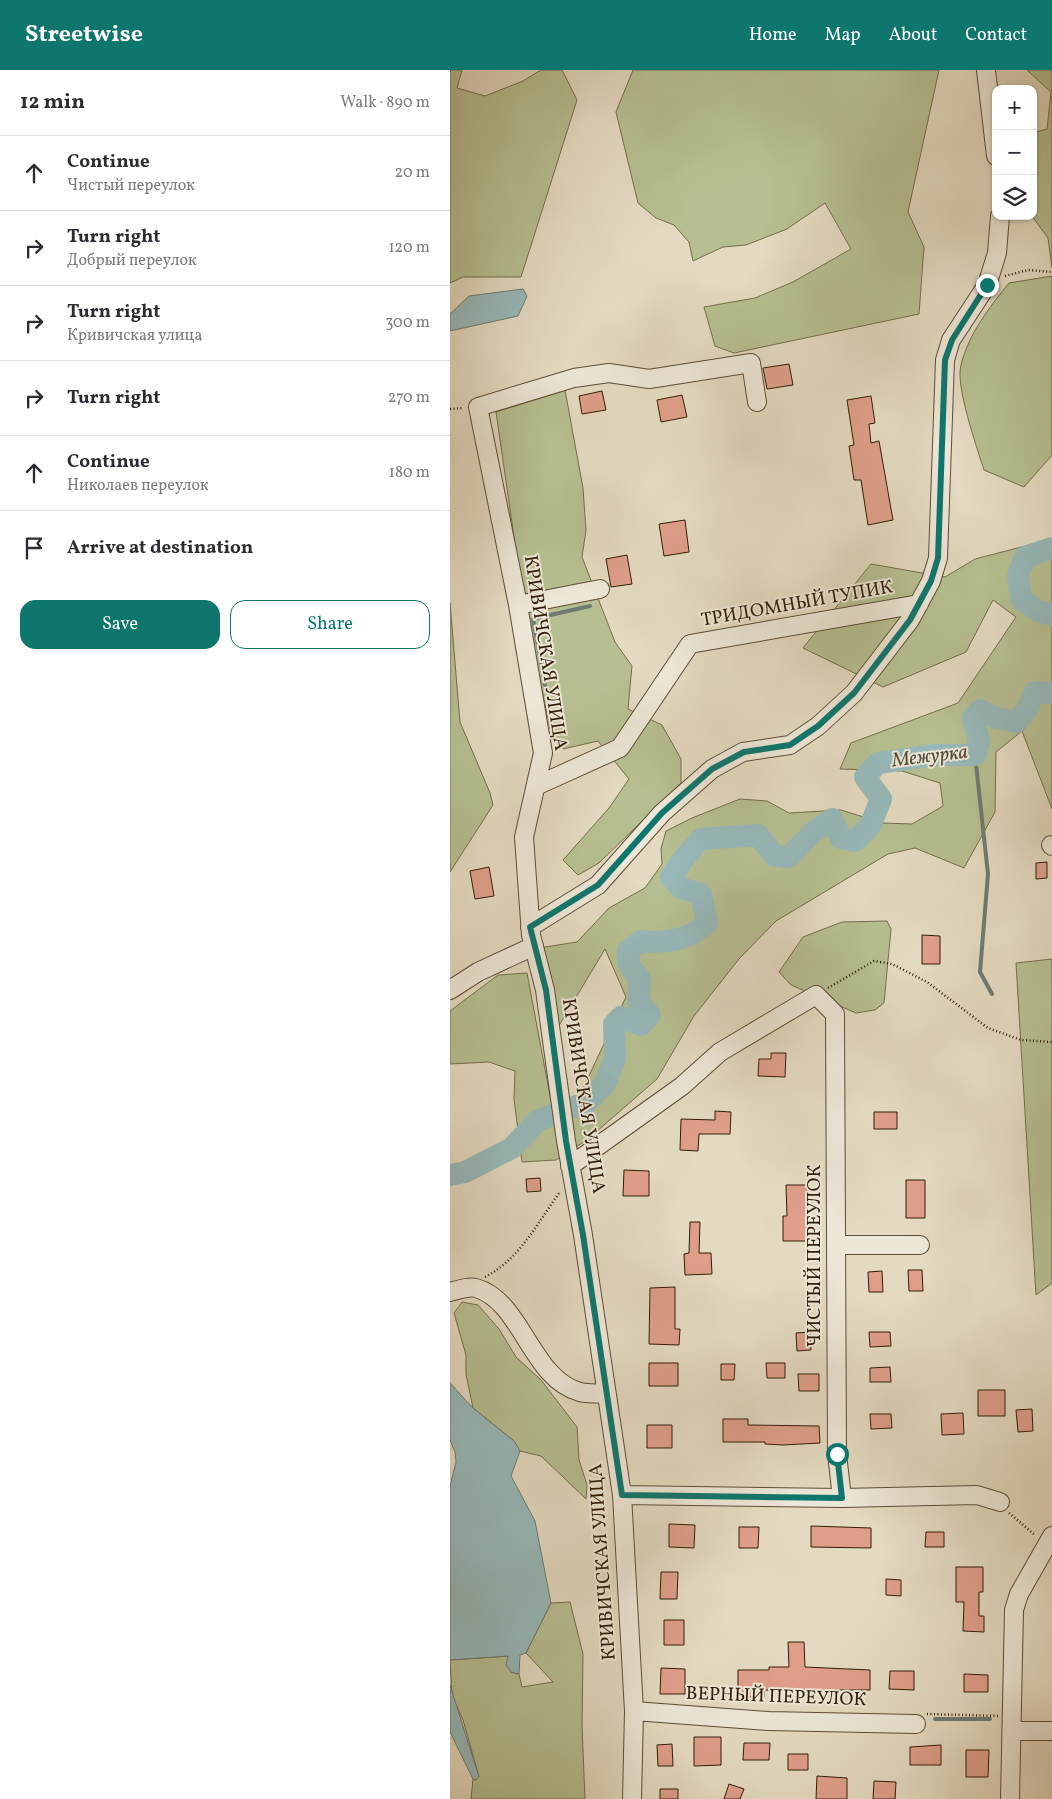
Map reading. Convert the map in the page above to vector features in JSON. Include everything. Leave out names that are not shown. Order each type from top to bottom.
[{"type":"street","points":[[986,70],[993,130]]},
{"type":"street","points":[[530,927],[598,885],[662,813],[712,769],[744,752],[790,745],[818,726],[854,693],[910,620],[931,581],[938,558],[945,360],[958,327],[987,285],[997,253],[1000,220]]},
{"type":"street","name":"КРИВИЧСКАЯ УЛИЦА","points":[[632,1799],[634,1711],[622,1495],[583,1235],[566,1141],[546,990],[530,927],[524,837],[543,753],[518,605],[478,407],[574,378],[609,373],[649,379],[751,363],[757,402]]},
{"type":"street","points":[[518,605],[600,589]]},
{"type":"street","name":"ТРИДОМНЫЙ ТУПИК","points":[[536,786],[620,748],[690,644],[919,604]]},
{"type":"street","points":[[450,990],[478,972],[534,946]]},
{"type":"street","points":[[571,1171],[682,1086],[720,1052],[816,996]]},
{"type":"street","name":"ЧИСТЫЙ ПЕРЕУЛОК","points":[[816,996],[835,1014],[837,1454],[842,1498]]},
{"type":"street","points":[[837,1245],[920,1245]]},
{"type":"street","points":[[456,1291],[475,1288],[494,1298],[504,1308],[545,1368],[562,1382],[579,1392],[606,1394]]},
{"type":"street","points":[[622,1495],[842,1498],[976,1495],[1000,1502]]},
{"type":"street","points":[[1010,1799],[1014,1610],[1018,1594],[1049,1542]]},
{"type":"street","name":"ВЕРНЫЙ ПЕРЕУЛОК","points":[[634,1711],[768,1721],[916,1724]]},
{"type":"street","points":[[1013,1723],[1052,1731]]},
{"type":"path","points":[[987,285],[1007,275],[1028,270],[1052,272]]},
{"type":"path","points":[[816,996],[874,961],[892,964],[927,982],[988,1028],[1021,1040],[1052,1042]]},
{"type":"path","points":[[456,1291],[499,1270],[524,1246],[571,1171]]},
{"type":"path","points":[[1000,1502],[1049,1542]]},
{"type":"path","points":[[916,1724],[926,1714],[1013,1723]]},
{"type":"green space","points":[[450,70],[462,70],[457,88],[485,96],[523,81],[541,70],[562,70],[577,100],[521,277],[463,277],[450,283]]},
{"type":"green space","points":[[633,70],[939,70],[908,212],[924,247],[919,314],[734,353],[715,346],[704,307],[755,298],[793,282],[851,249],[825,203],[787,229],[746,245],[723,247],[693,261],[689,242],[674,225],[656,218],[638,203],[616,112]]},
{"type":"green space","points":[[1027,70],[1052,70],[1052,268],[1048,238],[1035,220],[1037,220],[1037,132],[1047,129],[1051,92]]},
{"type":"green space","points":[[1052,276],[1052,455],[1024,487],[984,470],[964,401],[961,387],[961,365],[974,332],[987,311],[1009,283]]},
{"type":"green space","points":[[565,390],[583,488],[586,530],[582,557],[615,642],[632,666],[628,709],[662,725],[681,759],[681,783],[599,863],[578,875],[563,860],[609,808],[629,779],[598,741],[563,749],[550,729],[522,592],[496,412]]},
{"type":"green space","points":[[1033,544],[1052,546],[1052,809],[1022,731],[996,752],[995,812],[964,868],[915,848],[888,854],[776,921],[739,959],[694,1016],[657,1079],[588,1139],[556,1160],[522,1162],[514,1099],[515,1071],[489,1062],[450,1064],[450,1011],[498,975],[527,973],[551,1101],[579,1097],[626,997],[605,949],[557,1029],[539,948],[577,942],[609,908],[645,888],[662,864],[661,849],[666,831],[692,818],[740,799],[767,801],[789,813],[841,810],[883,823],[912,824],[943,806],[940,783],[902,771],[840,769],[851,743],[958,703],[1016,617],[993,600],[966,652],[883,687],[803,648],[871,564],[945,577],[975,559]]},
{"type":"green space","points":[[450,603],[460,722],[490,793],[493,805],[450,872]]},
{"type":"green space","points":[[887,921],[891,929],[884,1003],[875,1010],[856,1013],[791,985],[779,972],[803,937],[842,922]]},
{"type":"green space","points":[[1052,959],[1052,1283],[1036,1295],[1016,963]]},
{"type":"green space","points":[[462,1302],[478,1305],[499,1329],[516,1357],[541,1380],[577,1427],[579,1460],[587,1485],[586,1499],[541,1456],[520,1451],[514,1441],[473,1408],[466,1374],[466,1355],[454,1313]]},
{"type":"green space","points":[[570,1602],[583,1654],[582,1726],[585,1799],[471,1799],[473,1779],[479,1777],[463,1720],[452,1696],[450,1660],[509,1656],[511,1672],[519,1674],[522,1687],[553,1682],[526,1653],[551,1603]]},
{"type":"water","points":[[523,289],[527,296],[518,316],[450,331],[450,314],[469,296]]},
{"type":"water","points":[[450,1383],[473,1408],[514,1441],[520,1451],[511,1476],[535,1521],[551,1603],[526,1653],[520,1655],[519,1674],[511,1672],[506,1665],[508,1656],[450,1660],[450,1486],[456,1462],[455,1452],[450,1440]]},
{"type":"water","points":[[450,1685],[479,1777],[476,1780],[473,1779],[450,1732]]},
{"type":"building","points":[[789,364],[793,385],[767,389],[763,368]]},
{"type":"building","points":[[602,391],[606,410],[582,414],[579,396]]},
{"type":"building","points":[[682,395],[687,417],[661,422],[657,400]]},
{"type":"building","points":[[871,396],[875,423],[869,424],[871,443],[879,441],[893,520],[868,525],[861,480],[854,480],[849,446],[854,445],[847,400]]},
{"type":"building","points":[[685,520],[689,552],[664,556],[659,524]]},
{"type":"building","points":[[627,555],[632,584],[611,587],[606,559]]},
{"type":"building","points":[[1047,862],[1047,878],[1036,879],[1036,863]]},
{"type":"building","points":[[489,867],[494,896],[475,899],[470,871]]},
{"type":"building","points":[[922,935],[940,936],[940,964],[922,964]]},
{"type":"building","points":[[771,1053],[786,1053],[785,1077],[758,1076],[759,1059],[771,1059]]},
{"type":"building","points":[[715,1111],[731,1112],[730,1134],[699,1134],[698,1151],[680,1150],[681,1119],[715,1120]]},
{"type":"building","points":[[874,1112],[897,1112],[897,1129],[874,1129]]},
{"type":"building","points":[[624,1170],[649,1171],[649,1196],[623,1196]]},
{"type":"building","points":[[540,1178],[541,1191],[527,1192],[526,1179]]},
{"type":"building","points":[[906,1180],[925,1180],[925,1218],[906,1218]]},
{"type":"building","points":[[786,1185],[807,1185],[808,1241],[783,1241],[783,1216],[787,1216]]},
{"type":"building","points":[[690,1222],[700,1222],[699,1253],[711,1253],[712,1274],[685,1275],[684,1254],[689,1253]]},
{"type":"building","points":[[908,1270],[922,1270],[923,1291],[909,1291]]},
{"type":"building","points":[[882,1271],[883,1292],[869,1292],[868,1272]]},
{"type":"building","points":[[675,1287],[675,1329],[680,1329],[679,1345],[649,1344],[650,1288]]},
{"type":"building","points":[[810,1332],[811,1350],[797,1351],[796,1333]]},
{"type":"building","points":[[869,1332],[890,1332],[891,1346],[870,1347]]},
{"type":"building","points":[[649,1363],[678,1363],[678,1386],[649,1386]]},
{"type":"building","points":[[766,1363],[785,1363],[785,1378],[767,1378]]},
{"type":"building","points":[[721,1364],[735,1364],[734,1380],[721,1380]]},
{"type":"building","points":[[890,1367],[891,1382],[870,1382],[870,1368]]},
{"type":"building","points":[[798,1374],[819,1374],[819,1391],[799,1391]]},
{"type":"building","points":[[978,1390],[1005,1390],[1005,1416],[978,1416]]},
{"type":"building","points":[[1032,1409],[1033,1431],[1018,1432],[1016,1410]]},
{"type":"building","points":[[963,1413],[964,1434],[942,1435],[941,1414]]},
{"type":"building","points":[[870,1414],[891,1414],[892,1428],[871,1429]]},
{"type":"building","points":[[723,1419],[748,1419],[748,1425],[819,1426],[820,1443],[783,1445],[765,1444],[765,1442],[723,1442]]},
{"type":"building","points":[[647,1425],[672,1425],[672,1448],[647,1448]]},
{"type":"building","points":[[669,1524],[695,1525],[694,1548],[669,1547]]},
{"type":"building","points":[[811,1526],[871,1528],[871,1548],[811,1547]]},
{"type":"building","points":[[739,1527],[759,1527],[758,1548],[739,1548]]},
{"type":"building","points":[[926,1532],[944,1532],[944,1547],[925,1547]]},
{"type":"building","points":[[956,1567],[983,1567],[983,1592],[979,1592],[979,1616],[984,1616],[984,1632],[963,1631],[964,1602],[956,1602]]},
{"type":"building","points":[[661,1572],[678,1572],[677,1599],[660,1599]]},
{"type":"building","points":[[886,1579],[901,1580],[901,1596],[886,1595]]},
{"type":"building","points":[[664,1620],[684,1620],[684,1645],[664,1645]]},
{"type":"building","points":[[788,1642],[804,1642],[805,1667],[870,1670],[870,1690],[764,1690],[764,1697],[738,1697],[738,1670],[769,1670],[769,1667],[789,1667]]},
{"type":"building","points":[[661,1668],[685,1669],[685,1694],[660,1694]]},
{"type":"building","points":[[890,1671],[914,1671],[914,1690],[889,1689]]},
{"type":"building","points":[[964,1674],[988,1675],[988,1692],[964,1692]]},
{"type":"building","points":[[694,1737],[721,1737],[721,1765],[694,1766]]},
{"type":"building","points":[[744,1743],[770,1743],[769,1760],[743,1760]]},
{"type":"building","points":[[672,1744],[673,1766],[658,1766],[657,1745]]},
{"type":"building","points":[[941,1745],[941,1765],[910,1765],[910,1747]]},
{"type":"building","points":[[966,1750],[989,1750],[988,1777],[966,1777]]},
{"type":"building","points":[[788,1754],[808,1754],[808,1770],[788,1770]]},
{"type":"building","points":[[817,1776],[847,1778],[847,1799],[816,1799]]},
{"type":"building","points":[[874,1781],[896,1782],[895,1799],[873,1799]]},
{"type":"building","points":[[729,1784],[744,1789],[740,1799],[724,1799]]},
{"type":"building","points":[[660,1789],[678,1789],[678,1799],[660,1799]]},
{"type":"waterway","name":"Межурка","points":[[1052,548],[1025,557],[1018,576],[1022,600],[1038,611],[1052,615]]},
{"type":"waterway","points":[[545,685],[533,619],[590,606]]},
{"type":"waterway","name":"Межурка","points":[[450,1175],[465,1172],[512,1148],[537,1121],[587,1102],[605,1084],[615,1058],[614,1024],[621,1017],[641,1025],[650,1015],[638,1000],[640,979],[629,965],[628,951],[641,941],[658,942],[685,937],[707,923],[701,894],[681,888],[671,877],[684,858],[701,839],[758,835],[775,856],[789,857],[813,832],[832,819],[841,838],[855,841],[870,826],[881,799],[865,777],[878,763],[936,755],[975,755],[979,741],[973,718],[980,710],[996,718],[1017,722],[1029,706],[1034,692],[1052,693]]},
{"type":"waterway","points":[[975,755],[988,874],[980,972],[992,994]]},
{"type":"waterway","points":[[935,1719],[990,1719]]},
{"type":"route","points":[[837,1454],[842,1498],[622,1495],[583,1235],[566,1141],[546,990],[530,927],[598,885],[662,813],[712,769],[744,752],[790,745],[818,726],[854,693],[910,620],[931,581],[938,558],[945,360],[952,340],[962,321],[987,285]]}]
